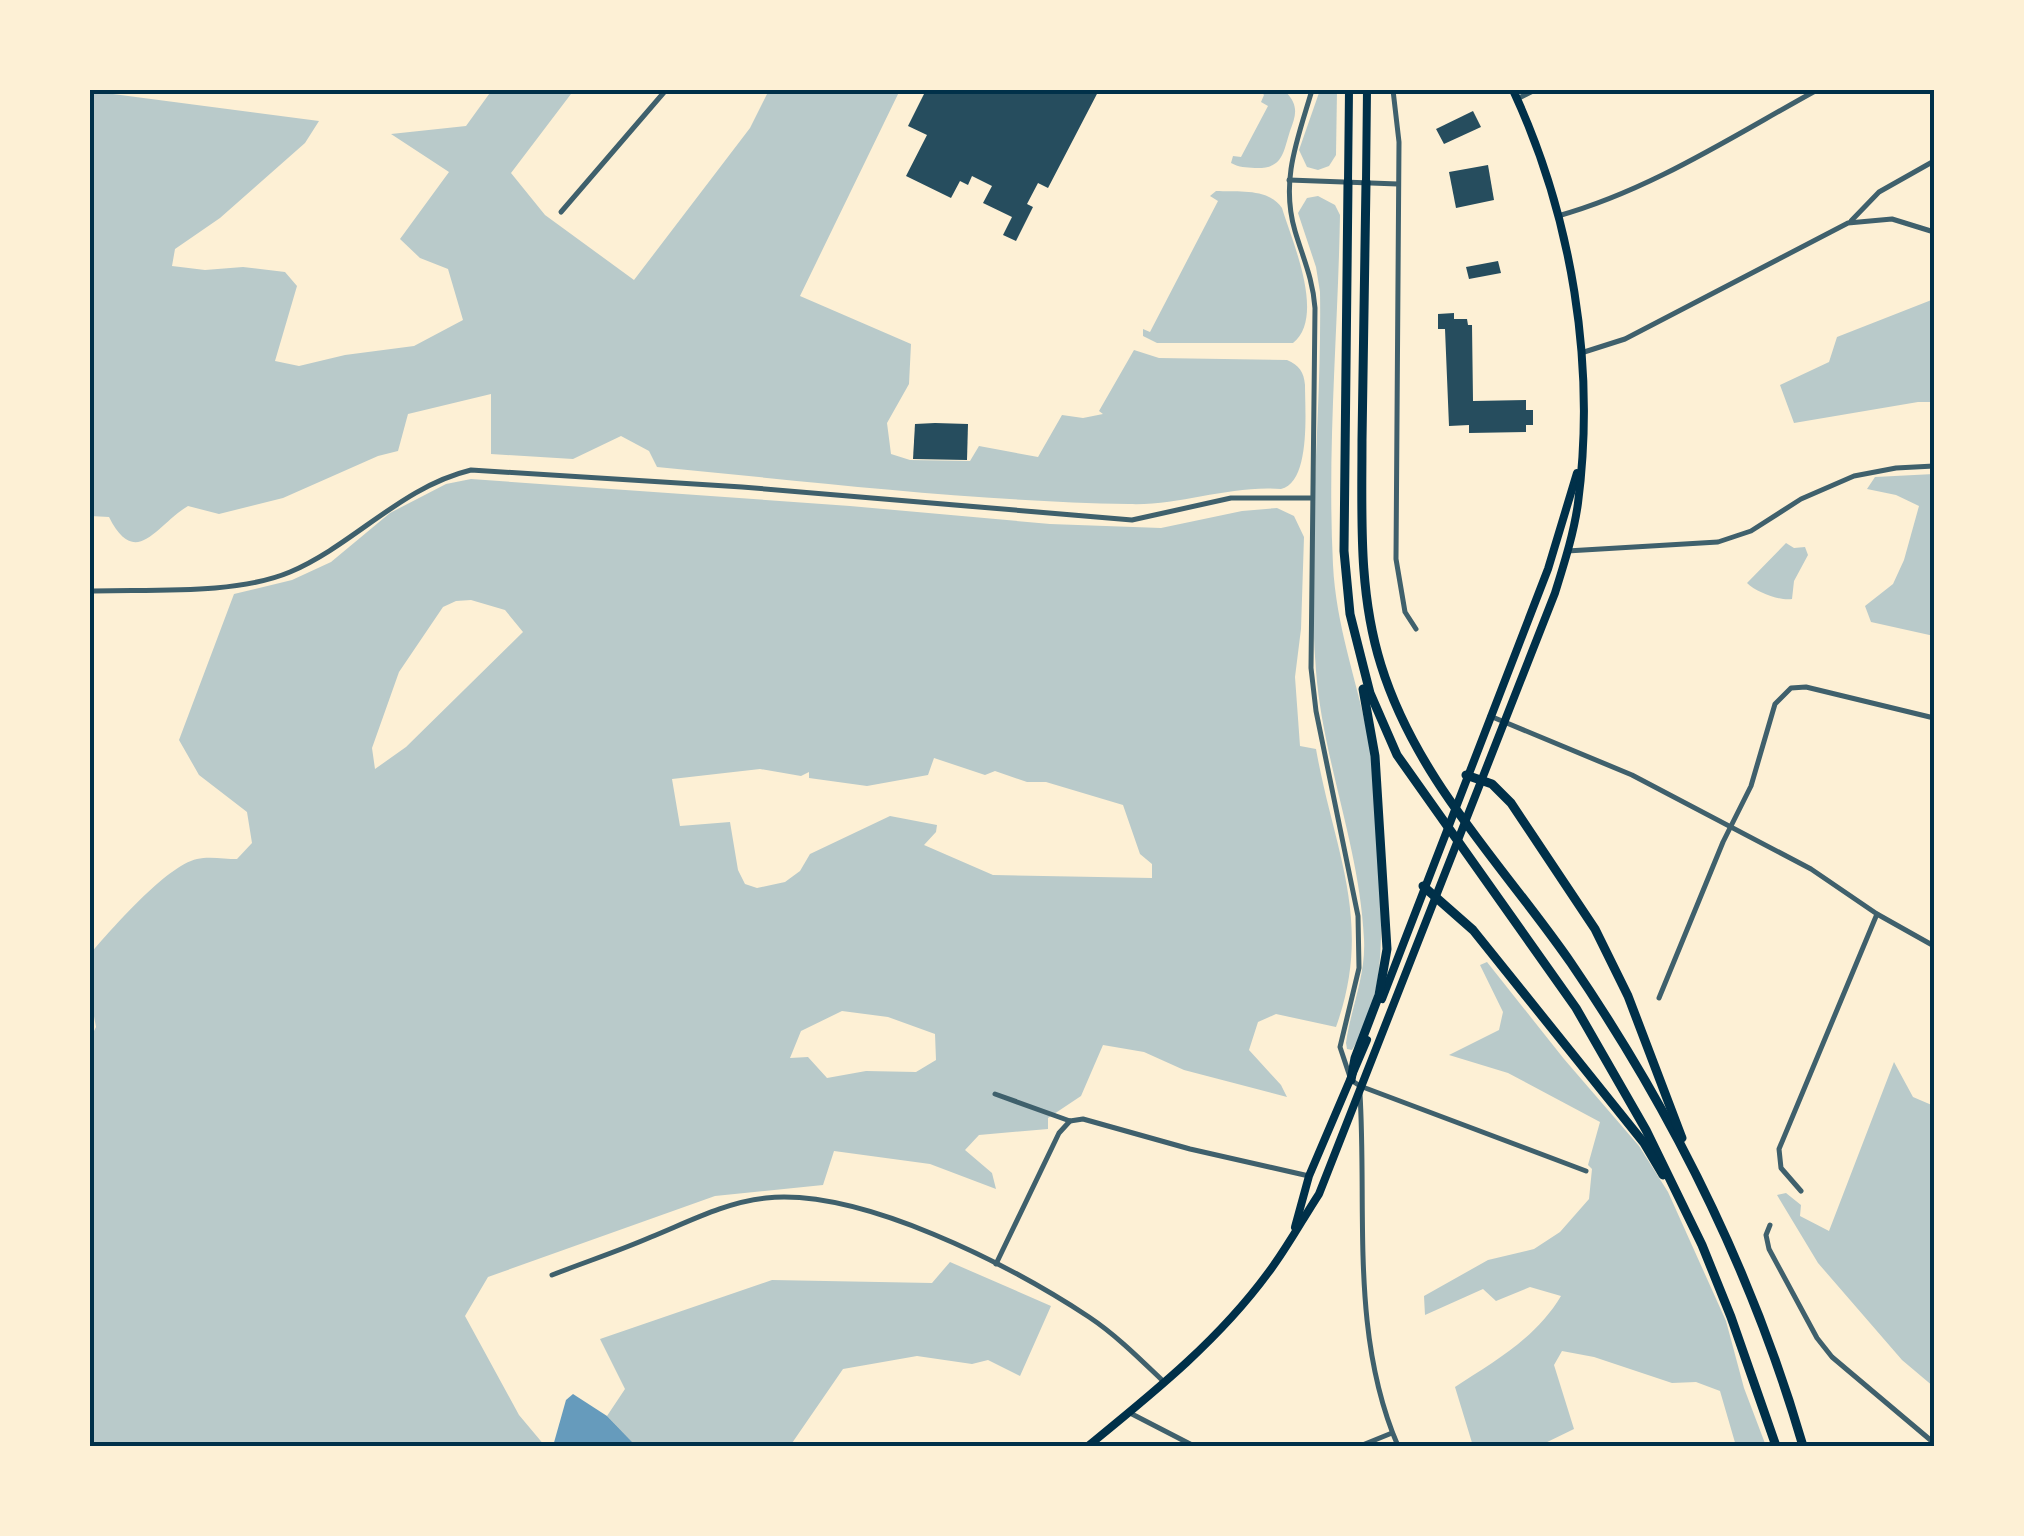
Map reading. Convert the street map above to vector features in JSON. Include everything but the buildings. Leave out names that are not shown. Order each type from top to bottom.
[{"type":"highway","points":[[1348,182],[1345,586],[1375,756],[1388,948],[1379,995],[1355,1058],[1355,1083]]},
{"type":"highway","points":[[1366,182],[1362,534],[1366,603],[1380,664],[1418,754],[1593,996],[1701,1181]]},
{"type":"highway","points":[[1357,652],[1381,723],[1397,755],[1576,1008],[1646,1130],[1731,1317],[1776,1446]]},
{"type":"highway","points":[[1466,775],[1480,784],[1492,784],[1511,803],[1595,929],[1628,996],[1672,1116],[1738,1266],[1803,1446]]},
{"type":"highway","points":[[1423,886],[1473,930],[1644,1143],[1686,1211]]},
{"type":"main road","points":[[1348,182],[1349,90]]},
{"type":"main road","points":[[1366,182],[1367,90]]},
{"type":"main road","points":[[1292,1235],[1309,1176],[1355,1083],[1436,894],[1555,593],[1578,506],[1581,353],[1570,268],[1542,164],[1515,94]]},
{"type":"main road","points":[[1088,1446],[1166,1383],[1240,1308],[1269,1272],[1319,1194],[1423,886],[1548,570],[1581,464]]},
{"type":"street","points":[[562,212],[666,90]]},
{"type":"street","points":[[1312,90],[1296,136],[1289,180],[1295,229],[1314,288],[1312,668],[1316,711],[1358,923],[1359,968],[1340,1046],[1355,1083],[1366,1333],[1374,1380],[1398,1446]]},
{"type":"street","points":[[1393,90],[1400,142],[1396,559],[1405,612],[1416,630]]},
{"type":"street","points":[[1515,94],[1535,90]]},
{"type":"street","points":[[1558,216],[1621,195],[1817,90]]},
{"type":"street","points":[[1581,353],[1625,338],[1848,223],[1879,192],[1934,161]]},
{"type":"street","points":[[1289,180],[1398,184]]},
{"type":"street","points":[[1848,223],[1892,219],[1934,232]]},
{"type":"street","points":[[1567,552],[1718,542],[1751,531],[1801,498],[1854,476],[1934,466]]},
{"type":"street","points":[[90,591],[223,587],[270,579],[316,560],[428,484],[471,470],[724,485],[1132,520],[1231,498],[1312,498]]},
{"type":"street","points":[[1659,998],[1750,786],[1775,704],[1784,691],[1796,686],[1934,718]]},
{"type":"street","points":[[1490,716],[1632,775],[1810,870],[1934,946]]},
{"type":"street","points":[[1801,1191],[1781,1168],[1780,1149],[1877,914]]},
{"type":"street","points":[[1355,1083],[1586,1171]]},
{"type":"street","points":[[996,1094],[1070,1121],[1083,1119],[1309,1176]]},
{"type":"street","points":[[996,1264],[1059,1133],[1070,1121]]},
{"type":"street","points":[[552,1275],[722,1208],[783,1196],[828,1202],[878,1214],[996,1264],[1092,1319],[1166,1383]]},
{"type":"street","points":[[1770,1224],[1766,1235],[1769,1249],[1817,1338],[1846,1371],[1934,1442]]},
{"type":"street","points":[[1129,1413],[1194,1446]]},
{"type":"street","points":[[1360,1446],[1392,1433]]},
{"type":"shaded area","points":[[492,90],[574,90],[511,173],[545,215],[634,280],[750,128],[769,90],[900,90],[800,296],[911,344],[909,384],[887,423],[891,454],[910,460],[970,461],[979,446],[1038,457],[1062,415],[1083,418],[1103,414],[1099,411],[1134,350],[1159,358],[1287,360],[1295,364],[1305,385],[1304,444],[1297,473],[1291,484],[1281,489],[1129,504],[952,495],[657,467],[649,451],[621,436],[573,459],[491,454],[491,394],[408,414],[398,451],[283,498],[219,514],[188,506],[138,542],[128,541],[109,517],[90,516],[90,91],[319,121],[305,143],[220,218],[175,249],[172,266],[285,272],[297,286],[275,361],[299,366],[414,346],[463,320],[448,269],[420,258],[400,239],[449,172],[391,134],[466,126]]},
{"type":"shaded area","points":[[1260,90],[1286,92],[1295,106],[1294,120],[1277,163],[1264,168],[1237,166],[1231,163],[1233,156],[1241,157],[1268,106],[1261,102],[1264,95]]},
{"type":"shaded area","points":[[1320,90],[1337,90],[1336,155],[1329,166],[1318,170],[1307,167],[1299,150]]},
{"type":"shaded area","points":[[1216,191],[1261,194],[1282,208],[1307,298],[1307,316],[1293,343],[1157,343],[1143,336],[1143,329],[1150,332],[1218,201],[1210,196]]},
{"type":"shaded area","points":[[1318,196],[1335,205],[1340,215],[1332,434],[1333,565],[1342,630],[1370,749],[1380,895],[1378,975],[1373,1001],[1352,1050],[1347,1049],[1346,1043],[1363,966],[1361,905],[1320,705],[1313,624],[1320,292],[1298,213],[1307,198]]},
{"type":"shaded area","points":[[1934,299],[1934,402],[1794,423],[1780,385],[1829,362],[1837,337]]},
{"type":"shaded area","points":[[1934,474],[1934,636],[1871,622],[1865,606],[1893,584],[1919,506],[1896,495],[1867,489],[1875,477]]},
{"type":"shaded area","points":[[471,479],[1050,524],[1161,528],[1277,508],[1294,516],[1304,537],[1295,677],[1300,746],[1316,749],[1351,919],[1347,989],[1336,1027],[1276,1014],[1258,1022],[1249,1050],[1287,1097],[1184,1070],[1144,1052],[1103,1045],[1081,1096],[1048,1118],[1048,1129],[979,1135],[965,1150],[992,1173],[996,1189],[930,1164],[834,1151],[823,1185],[715,1196],[488,1277],[465,1316],[519,1415],[545,1446],[90,1446],[90,1039],[96,1027],[90,995],[90,954],[170,873],[197,859],[237,859],[252,843],[247,812],[199,775],[179,740],[234,594],[292,580],[331,562],[390,513],[446,484]],"holes":[[[471,600],[505,610],[523,632],[406,747],[375,769],[372,748],[399,672],[443,607]],[[934,758],[985,775],[995,771],[1027,782],[1046,782],[1123,805],[1140,854],[1152,864],[1152,878],[993,875],[924,845],[937,825],[890,816],[810,854],[800,871],[785,882],[757,888],[745,884],[738,870],[730,822],[680,826],[672,779],[760,769],[801,776],[809,772],[809,778],[867,786],[928,775]],[[842,1011],[888,1017],[935,1034],[936,1060],[916,1072],[866,1071],[827,1078],[808,1057],[790,1058],[801,1031]]]},
{"type":"shaded area","points":[[1786,543],[1794,548],[1805,547],[1808,555],[1794,581],[1792,599],[1768,595],[1747,583]]},
{"type":"shaded area","points":[[1487,962],[1639,1146],[1668,1192],[1726,1321],[1744,1388],[1766,1446],[1736,1446],[1720,1391],[1696,1382],[1672,1383],[1594,1357],[1562,1351],[1554,1365],[1574,1429],[1539,1446],[1473,1446],[1455,1387],[1527,1336],[1561,1296],[1530,1287],[1496,1301],[1483,1289],[1425,1315],[1424,1296],[1488,1260],[1534,1249],[1560,1232],[1589,1199],[1592,1169],[1588,1165],[1600,1122],[1508,1073],[1449,1055],[1499,1030],[1503,1012],[1480,965]]},
{"type":"shaded area","points":[[1894,1062],[1913,1097],[1934,1106],[1934,1387],[1902,1360],[1818,1263],[1777,1195],[1786,1193],[1801,1205],[1800,1216],[1829,1231]]},
{"type":"shaded area","points":[[950,1262],[1051,1306],[1020,1376],[988,1360],[972,1364],[917,1356],[843,1369],[790,1446],[636,1446],[607,1416],[625,1389],[600,1339],[772,1280],[932,1283]]},
{"type":"water","points":[[573,1394],[607,1416],[636,1446],[553,1446],[566,1400]]}]
